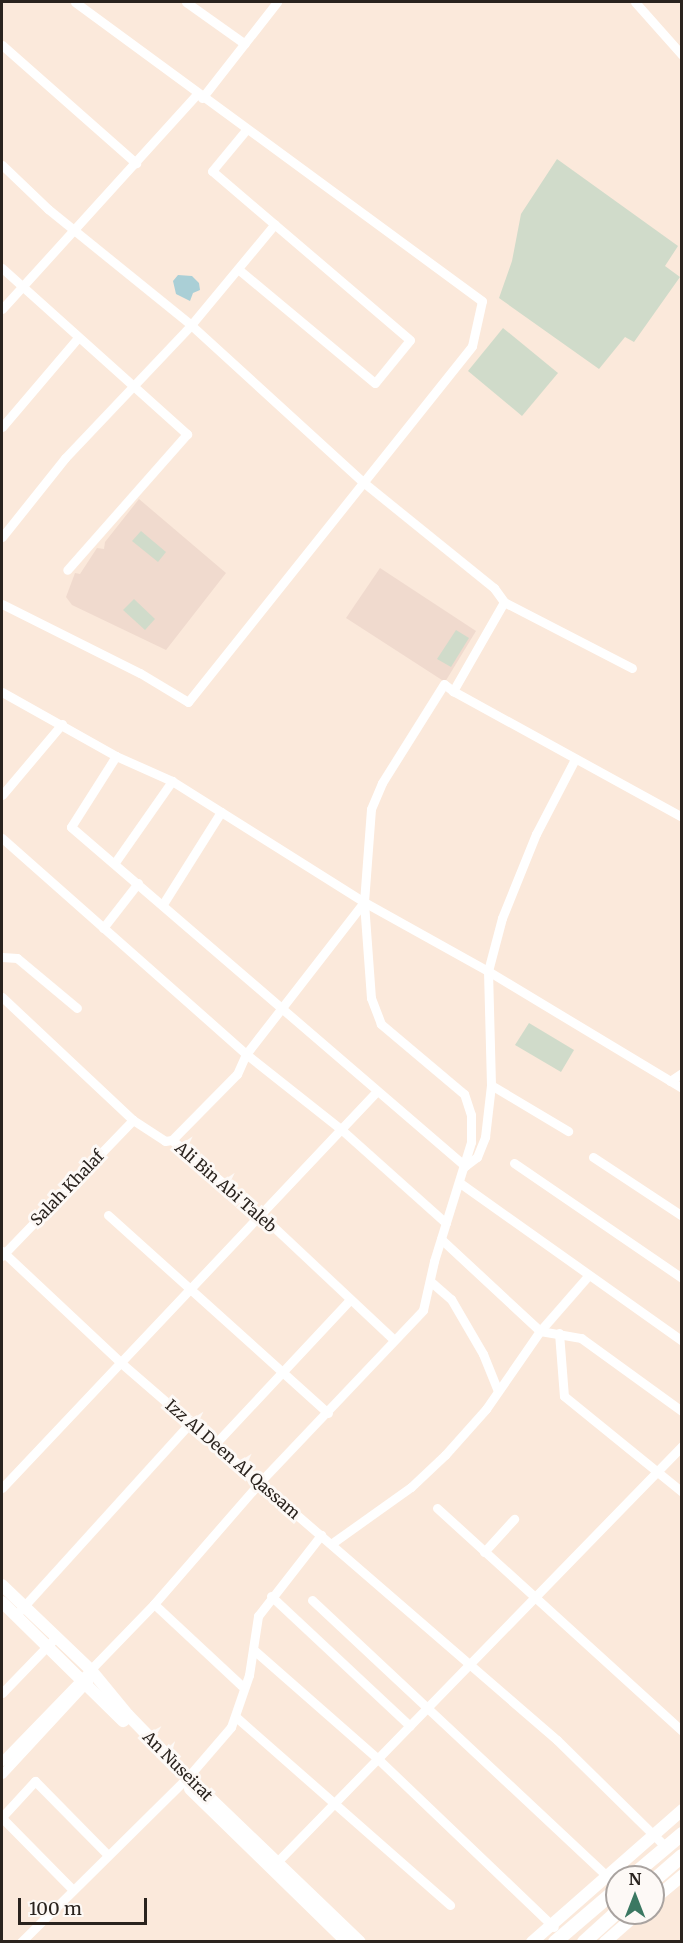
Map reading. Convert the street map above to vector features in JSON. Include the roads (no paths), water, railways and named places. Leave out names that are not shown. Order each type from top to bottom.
[{"type":"highway","points":[[645,1865],[681,1834]]},
{"type":"highway","points":[[665,1870],[681,1856]]},
{"type":"highway","points":[[559,1938],[605,1892]]},
{"type":"highway","points":[[584,1941],[605,1923]]},
{"type":"main road","name":"An Nuseirat","points":[[2,1585],[20,1611],[87,1676],[186,1780],[346,1941]]},
{"type":"main road","name":"An Nuseirat","points":[[2,1602],[20,1611]]},
{"type":"main road","name":"An Nuseirat","points":[[186,1780],[360,1941]]},
{"type":"main road","points":[[628,1865],[653,1834],[681,1810]]},
{"type":"main road","points":[[665,1890],[681,1876]]},
{"type":"main road","points":[[532,1941],[551,1924],[605,1889]]},
{"type":"main road","points":[[605,1941],[624,1925]]},
{"type":"street","points":[[2,604],[141,674],[189,702],[472,346],[482,302],[199,96],[75,2]]},
{"type":"street","points":[[186,2],[245,44]]},
{"type":"street","points":[[2,309],[73,229],[199,96],[245,44],[277,2]]},
{"type":"street","points":[[635,2],[681,55]]},
{"type":"street","points":[[2,45],[136,163]]},
{"type":"street","points":[[238,268],[375,382],[410,340],[212,171],[246,130]]},
{"type":"street","points":[[2,165],[73,229],[191,325],[363,482],[494,588],[504,602],[632,669]]},
{"type":"street","points":[[2,537],[65,458],[191,325],[275,224]]},
{"type":"street","points":[[2,268],[77,339],[187,434],[67,570]]},
{"type":"street","points":[[2,427],[77,339]]},
{"type":"street","points":[[453,691],[504,602]]},
{"type":"street","points":[[2,1774],[260,1482],[328,1413],[393,1339],[402,1335],[423,1310],[441,1239],[471,1142],[471,1115],[464,1094],[381,1023],[371,998],[364,902],[371,809],[382,783],[444,684],[681,817]]},
{"type":"street","points":[[2,692],[116,756],[172,781],[364,902],[488,971],[681,1088]]},
{"type":"street","points":[[2,795],[62,724]]},
{"type":"street","points":[[116,756],[72,826],[116,861],[138,883],[465,1166]]},
{"type":"street","points":[[465,1166],[477,1157],[485,1137],[491,1085],[488,971],[502,918],[527,855],[575,759]]},
{"type":"street","points":[[116,861],[172,781]]},
{"type":"street","points":[[163,904],[221,812]]},
{"type":"street","points":[[2,838],[246,1054],[343,1131],[446,1223]]},
{"type":"street","points":[[103,928],[138,883]]},
{"type":"street","points":[[172,1140],[237,1074],[246,1054],[364,902]]},
{"type":"street","points":[[2,957],[17,958],[77,1008]]},
{"type":"street","name":"Ali Bin Abi Taleb","points":[[2,997],[133,1120],[165,1140],[172,1140],[261,1215],[349,1301],[393,1339]]},
{"type":"street","points":[[670,1081],[681,1073]]},
{"type":"street","points":[[491,1085],[568,1131]]},
{"type":"street","points":[[2,1488],[343,1131],[377,1091]]},
{"type":"street","name":"Salah Khalaf","points":[[2,1254],[133,1120]]},
{"type":"street","points":[[592,1157],[681,1216]]},
{"type":"street","points":[[514,1163],[681,1278]]},
{"type":"street","points":[[460,1183],[681,1341]]},
{"type":"street","points":[[108,1215],[328,1413]]},
{"type":"street","points":[[441,1239],[540,1331],[581,1338],[681,1411]]},
{"type":"street","name":"Izz Al Deen Al Qassam","points":[[2,1254],[120,1362],[557,1740],[666,1847]]},
{"type":"street","points":[[331,1544],[411,1487],[464,1435],[540,1331],[588,1276]]},
{"type":"street","points":[[430,1281],[451,1299],[483,1354],[498,1391]]},
{"type":"street","points":[[215,1444],[349,1301]]},
{"type":"street","points":[[559,1334],[564,1396],[681,1492]]},
{"type":"street","points":[[20,1611],[190,1423]]},
{"type":"street","points":[[277,1862],[336,1804],[681,1446]]},
{"type":"street","points":[[437,1508],[681,1731]]},
{"type":"street","points":[[484,1552],[514,1519]]},
{"type":"street","points":[[21,1941],[186,1780],[236,1717],[255,1651],[258,1616],[271,1596],[321,1535]]},
{"type":"street","points":[[271,1596],[410,1726]]},
{"type":"street","points":[[312,1600],[429,1706],[605,1874]]},
{"type":"street","points":[[154,1604],[244,1688]]},
{"type":"street","points":[[2,1693],[51,1641]]},
{"type":"street","points":[[255,1651],[378,1759],[551,1924],[559,1938]]},
{"type":"street","points":[[2,1761],[87,1676]]},
{"type":"street","points":[[236,1717],[450,1905]]},
{"type":"street","points":[[73,1890],[2,1818],[35,1781],[108,1856]]},
{"type":"water","points":[[178,275],[192,276],[199,283],[200,290],[193,293],[190,301],[176,294],[173,281]]}]
